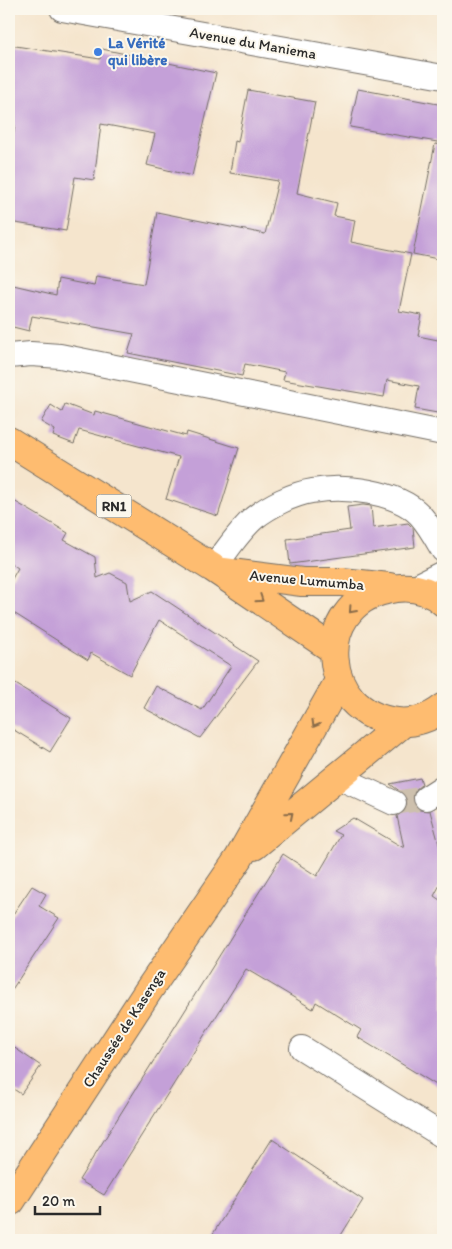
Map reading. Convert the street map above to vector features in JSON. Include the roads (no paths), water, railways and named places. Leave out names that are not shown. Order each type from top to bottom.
[{"type":"main road","name":"Avenue Lumumba","points":[[9,440],[216,570],[334,650]]},
{"type":"main road","name":"Avenue Lumumba","points":[[216,570],[302,582],[342,582],[404,588],[426,592],[443,602]]},
{"type":"main road","name":"Avenue Lumumba","points":[[404,588],[366,598],[354,608],[344,620],[337,634],[334,650],[335,666],[339,682],[350,699],[365,712],[383,720],[428,720]]},
{"type":"main road","points":[[239,858],[339,682]]},
{"type":"main road","points":[[239,858],[336,776],[428,720]]},
{"type":"main road","name":"Chaussée de Kasenga","points":[[11,1201],[148,990],[239,858]]},
{"type":"street","name":"Avenue du Maniema","points":[[62,9],[443,77]]},
{"type":"street","points":[[9,356],[31,354],[60,356],[443,433]]},
{"type":"street","points":[[216,570],[254,519],[277,504],[311,491],[348,489],[387,496],[420,515],[443,550]]},
{"type":"street","points":[[404,588],[443,573]]},
{"type":"street","points":[[336,776],[394,803]]},
{"type":"street","points":[[302,1048],[443,1136]]},
{"type":"tunnel","points":[[394,803],[426,798]]},
{"type":"place","name":"La Vérité qui libère","points":[[98,52]]}]
